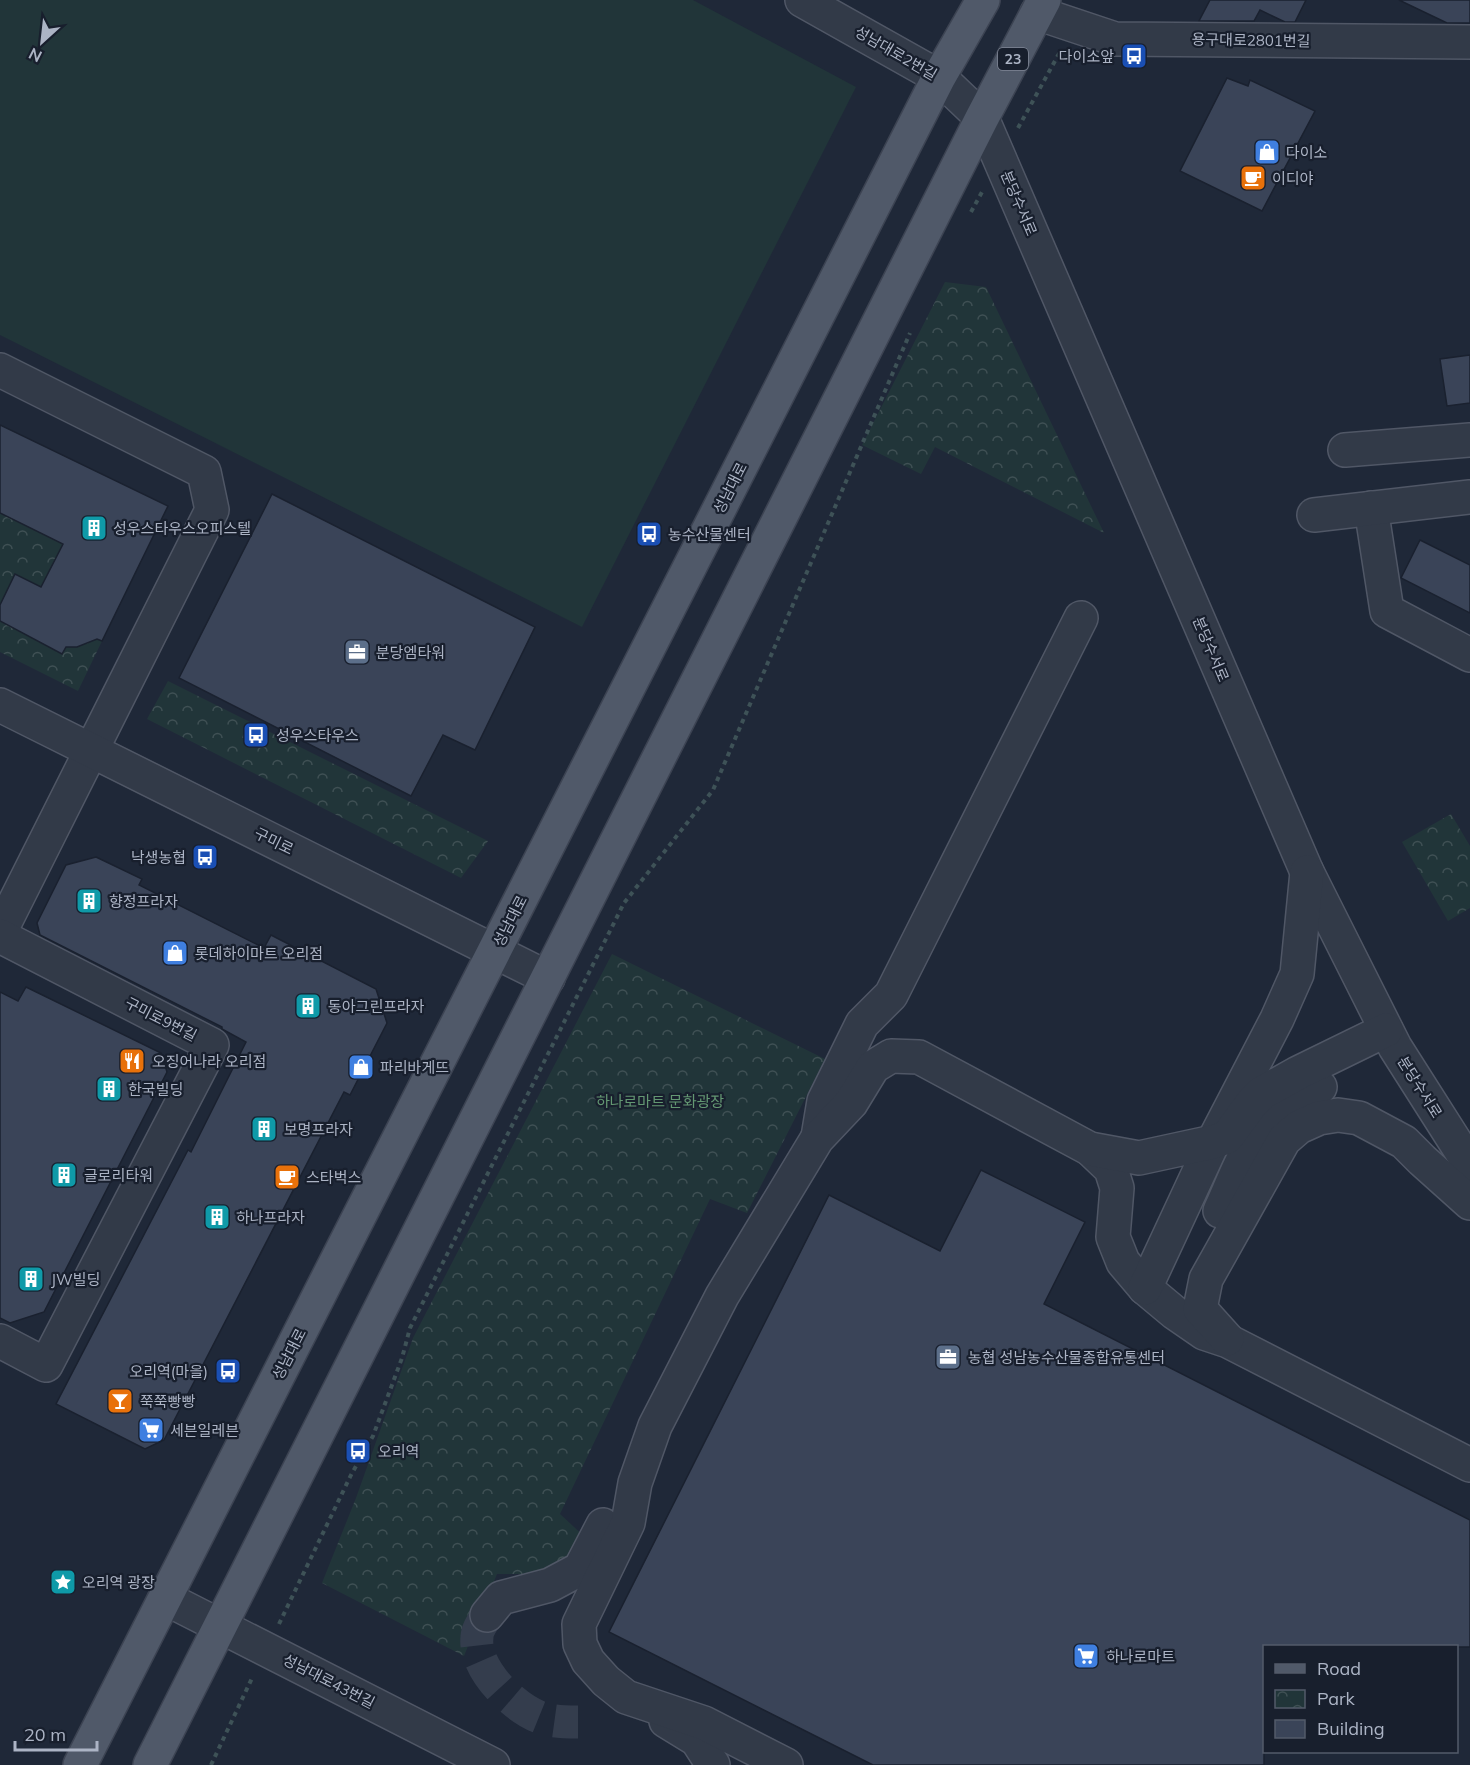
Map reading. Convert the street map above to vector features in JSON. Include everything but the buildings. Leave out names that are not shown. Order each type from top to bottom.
[{"type":"main road","name":"성남대로","points":[[80,1765],[939,77],[983,0]]},
{"type":"main road","name":"23","points":[[982,118],[1040,7]]},
{"type":"main road","points":[[150,1765],[982,118]]},
{"type":"street","name":"성남대로2번길","points":[[802,0],[939,77],[982,118]]},
{"type":"street","name":"용구대로2801번길","points":[[1040,7],[1075,26],[1115,39],[1470,42]]},
{"type":"street","name":"분당수서로","points":[[982,118],[1307,872],[1391,1039],[1470,1165]]},
{"type":"street","name":"구미로9번길","points":[[0,370],[204,472],[212,510],[0,934],[212,1045],[46,1365],[0,1341]]},
{"type":"street","points":[[1345,450],[1470,440]]},
{"type":"street","points":[[1314,515],[1470,496]]},
{"type":"street","points":[[1371,508],[1387,611],[1470,656]]},
{"type":"street","points":[[817,1139],[824,1101],[862,1024],[891,995],[1081,618]]},
{"type":"street","name":"구미로","points":[[0,705],[548,978]]},
{"type":"street","points":[[1145,1288],[1213,1142],[1277,1019],[1297,974],[1307,872]]},
{"type":"street","points":[[891,995],[889,1019],[894,1036],[919,1057],[1090,1149],[1111,1169],[1117,1188],[1113,1237],[1123,1262],[1145,1288],[1203,1333],[1228,1341],[1470,1465]]},
{"type":"street","points":[[1090,1149],[1139,1158],[1227,1137],[1252,1102],[1263,1093],[1298,1073],[1391,1039]]},
{"type":"street","points":[[1228,1341],[1200,1309],[1191,1288],[1193,1268],[1258,1134],[1275,1114],[1293,1101],[1391,1039]]},
{"type":"street","points":[[579,1624],[628,1523],[635,1483],[655,1426],[722,1296],[817,1139],[851,1103],[873,1067],[891,1056],[919,1057]]},
{"type":"street","points":[[1200,1309],[1206,1279],[1284,1140],[1299,1127],[1319,1118],[1338,1114],[1359,1118],[1382,1128],[1404,1142],[1470,1203]]},
{"type":"street","points":[[635,1483],[609,1514],[580,1569],[572,1596],[579,1624],[580,1644],[588,1661],[606,1681],[626,1697],[697,1740],[713,1765]]},
{"type":"street","points":[[487,1615],[501,1598],[550,1585],[580,1569]]},
{"type":"street","name":"성남대로43번길","points":[[165,1598],[493,1765]]},
{"type":"street","points":[[626,1697],[704,1723],[786,1765]]},
{"type":"path","points":[[966,222],[1075,26]]},
{"type":"path","points":[[211,1765],[351,1475],[373,1436],[402,1358],[410,1328],[624,903],[713,790],[912,327]]},
{"type":"green space","points":[[0,0],[693,0],[856,87],[582,627],[0,335]]},
{"type":"green space","points":[[945,282],[986,287],[1104,533],[935,447],[921,474],[862,445]]},
{"type":"green space","points":[[0,513],[63,544],[41,587],[15,574],[0,605]]},
{"type":"green space","points":[[0,621],[66,647],[90,635],[102,641],[78,691],[0,652]]},
{"type":"green space","points":[[168,681],[488,841],[461,878],[147,719]]},
{"type":"green space","points":[[1451,814],[1470,846],[1470,908],[1448,921],[1402,842]]},
{"type":"green space","name":"하나로마트 문화광장","points":[[612,954],[825,1059],[747,1213],[710,1199],[560,1514],[587,1539],[568,1558],[534,1574],[497,1574],[464,1656],[322,1583],[356,1498],[413,1338]]},
{"type":"tunnel","points":[[487,1615],[478,1632],[478,1649],[489,1675],[499,1687],[522,1707],[545,1719],[578,1722]]},
{"type":"place","name":"다이소앞","points":[[1134,56]]},
{"type":"place","name":"다이소","points":[[1267,152]]},
{"type":"place","name":"이디야","points":[[1253,178]]},
{"type":"place","name":"성우스타우스오피스텔","points":[[94,528]]},
{"type":"place","name":"농수산물센터","points":[[649,534]]},
{"type":"place","name":"분당엠타워","points":[[357,652]]},
{"type":"place","name":"성우스타우스","points":[[256,735]]},
{"type":"place","name":"낙생농협","points":[[205,857]]},
{"type":"place","name":"향정프라자","points":[[89,901]]},
{"type":"place","name":"롯데하이마트 오리점","points":[[175,953]]},
{"type":"place","name":"동아그린프라자","points":[[308,1006]]},
{"type":"place","name":"오징어나라 오리점","points":[[132,1061]]},
{"type":"place","name":"파리바게뜨","points":[[361,1067]]},
{"type":"place","name":"한국빌딩","points":[[109,1089]]},
{"type":"place","name":"보명프라자","points":[[264,1129]]},
{"type":"place","name":"글로리타워","points":[[64,1175]]},
{"type":"place","name":"스타벅스","points":[[287,1177]]},
{"type":"place","name":"하나프라자","points":[[217,1217]]},
{"type":"place","name":"JW빌딩","points":[[31,1279]]},
{"type":"place","name":"농협 성남농수산물종합유통센터","points":[[948,1357]]},
{"type":"place","name":"오리역(마을)","points":[[228,1371]]},
{"type":"place","name":"쭉쭉빵빵","points":[[120,1401]]},
{"type":"place","name":"세븐일레븐","points":[[151,1430]]},
{"type":"place","name":"오리역","points":[[358,1451]]},
{"type":"place","name":"오리역 광장","points":[[63,1582]]},
{"type":"place","name":"하나로마트","points":[[1086,1656]]}]
